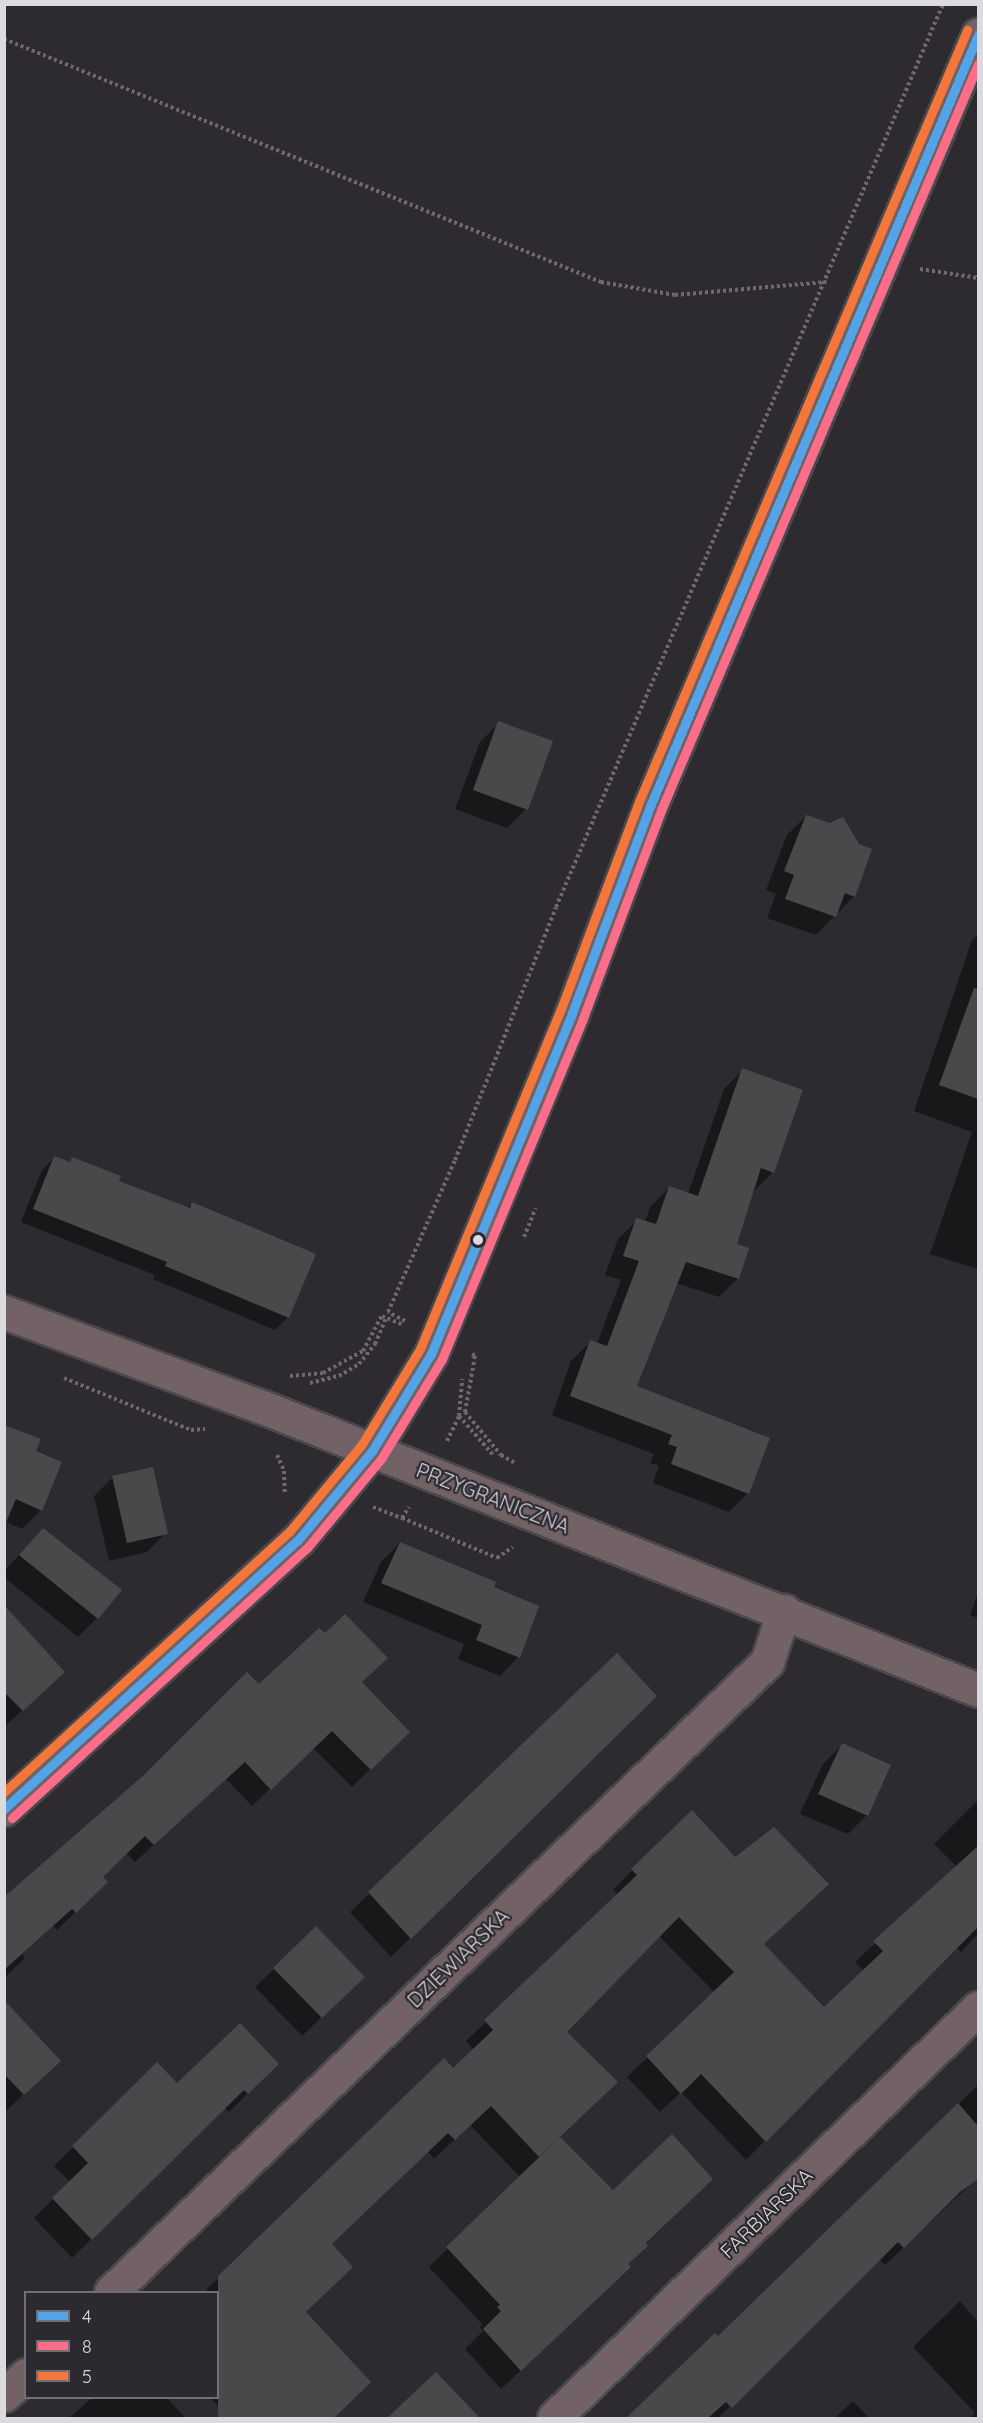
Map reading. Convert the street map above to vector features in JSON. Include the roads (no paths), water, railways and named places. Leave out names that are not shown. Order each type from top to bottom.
[{"type":"street","points":[[4,1809],[298,1540],[372,1450],[438,1340],[572,1012],[656,794],[978,35]]},
{"type":"street","name":"PRZYGRANICZNA","points":[[4,1312],[372,1450],[784,1611],[978,1690]]},
{"type":"street","name":"DZIEWIARSKA","points":[[112,2291],[767,1662],[784,1611]]},
{"type":"street","name":"FARBIARSKA","points":[[554,2418],[978,2008]]},
{"type":"street","points":[[4,2395],[24,2377]]}]
